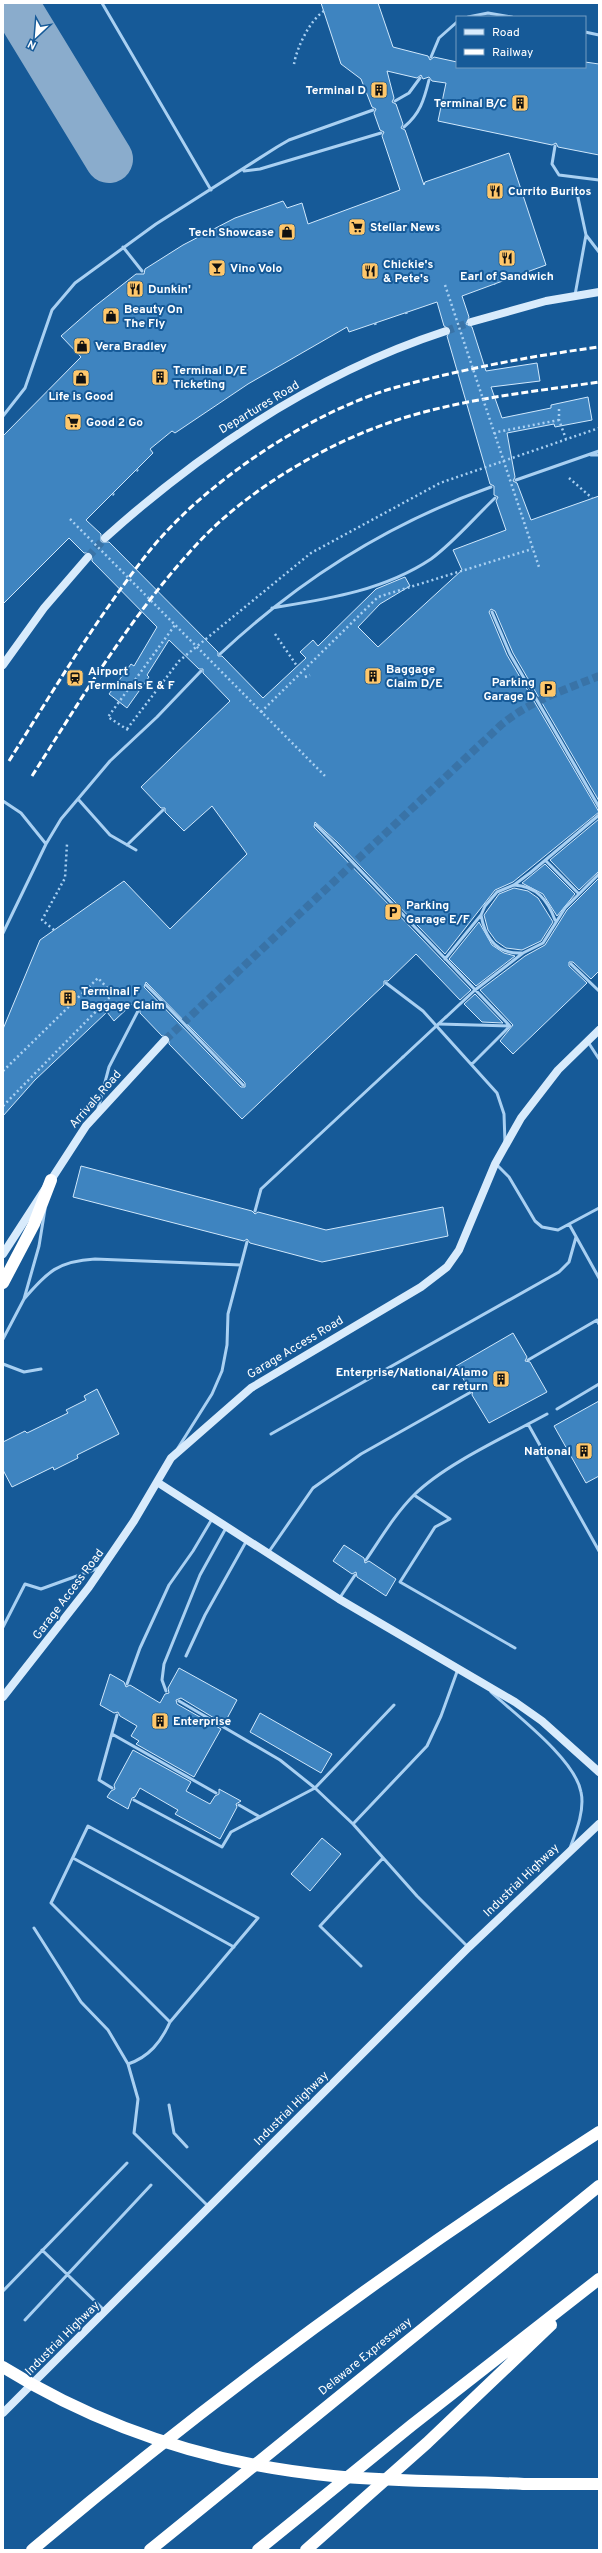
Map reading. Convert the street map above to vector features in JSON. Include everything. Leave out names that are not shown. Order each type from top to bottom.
[{"type":"highway","points":[[3,1283],[34,1224],[51,1180]]},
{"type":"highway","points":[[32,2550],[145,2457],[298,2340],[599,2132]]},
{"type":"highway","name":"Delaware Expressway","points":[[150,2550],[599,2186]]},
{"type":"highway","points":[[258,2550],[412,2425],[599,2279]]},
{"type":"highway","points":[[306,2550],[427,2443],[599,2279]]},
{"type":"highway","points":[[3,2367],[73,2405],[136,2432],[202,2454],[245,2463],[349,2477],[524,2484],[599,2484]]},
{"type":"street","points":[[470,322],[575,295],[599,292]]},
{"type":"street","name":"Departures Road","points":[[105,538],[184,471],[267,415],[357,366],[446,331]]},
{"type":"street","points":[[3,665],[44,608],[88,557]]},
{"type":"street","name":"Garage Access Road","points":[[3,1697],[77,1604],[104,1566],[171,1458],[251,1388],[439,1275],[459,1250],[495,1164],[505,1145],[544,1087],[599,1030]]},
{"type":"street","name":"Arrivals Road","points":[[3,1254],[73,1143],[98,1111],[165,1040]]},
{"type":"street","points":[[157,1482],[339,1599],[477,1679],[542,1721],[599,1772]]},
{"type":"street","name":"Industrial Highway","points":[[3,2413],[106,2312],[468,1947],[568,1851],[599,1824]]},
{"type":"lane","points":[[102,3],[211,190]]},
{"type":"lane","points":[[475,16],[488,14],[504,16]]},
{"type":"lane","points":[[432,57],[439,38],[456,23]]},
{"type":"lane","points":[[586,32],[599,35]]},
{"type":"lane","points":[[395,101],[410,93],[420,78]]},
{"type":"lane","points":[[404,126],[415,118],[421,108],[429,80]]},
{"type":"lane","points":[[3,416],[25,388],[52,310],[62,296],[75,283],[123,247],[289,140],[373,110]]},
{"type":"lane","points":[[242,171],[260,169],[381,133]]},
{"type":"lane","points":[[555,146],[552,164],[559,175],[599,180]]},
{"type":"lane","points":[[575,295],[586,235],[577,194]]},
{"type":"lane","points":[[586,235],[599,252]]},
{"type":"lane","points":[[123,247],[142,271]]},
{"type":"lane","points":[[516,480],[599,451]]},
{"type":"lane","points":[[589,455],[599,455]]},
{"type":"lane","points":[[220,654],[271,608],[317,574],[379,536],[421,515],[491,487]]},
{"type":"lane","points":[[271,608],[362,591],[413,569],[444,548],[495,498]]},
{"type":"lane","points":[[492,612],[524,679],[599,807]]},
{"type":"lane","points":[[3,933],[55,826],[110,761],[201,671]]},
{"type":"lane","points":[[78,799],[110,835],[136,850]]},
{"type":"lane","points":[[3,801],[21,814],[46,844]]},
{"type":"lane","points":[[127,845],[163,810]]},
{"type":"lane","points":[[445,959],[482,915],[485,906],[496,892],[514,885],[546,861],[599,815]]},
{"type":"lane","points":[[316,824],[510,1026]]},
{"type":"lane","points":[[546,861],[578,893]]},
{"type":"lane","points":[[255,1211],[260,1189],[475,990],[523,953],[543,943],[555,920],[578,893],[599,874]]},
{"type":"lane","points":[[514,885],[522,885],[538,893],[550,906],[555,920]]},
{"type":"lane","points":[[482,915],[485,931],[495,945],[507,952],[523,953]]},
{"type":"lane","points":[[571,964],[599,991]]},
{"type":"lane","points":[[386,983],[423,1011],[472,1064],[501,1099],[504,1114],[505,1145]]},
{"type":"lane","points":[[146,985],[243,1085]]},
{"type":"lane","points":[[98,1111],[111,1063],[138,1011]]},
{"type":"lane","points":[[439,1024],[510,1026]]},
{"type":"lane","points":[[472,1064],[510,1026]]},
{"type":"lane","points":[[587,1041],[599,1059]]},
{"type":"lane","points":[[495,1164],[510,1177],[538,1224],[558,1230],[599,1208]]},
{"type":"lane","points":[[3,1339],[24,1299],[39,1246],[51,1180]]},
{"type":"lane","points":[[569,1224],[599,1278]]},
{"type":"lane","points":[[271,1434],[559,1272],[569,1262],[576,1237]]},
{"type":"lane","points":[[171,1458],[212,1394],[221,1375],[227,1346],[228,1314],[247,1242]]},
{"type":"lane","points":[[24,1299],[49,1272],[61,1265],[76,1260],[95,1259],[241,1265]]},
{"type":"lane","points":[[528,1360],[597,1320],[599,1324]]},
{"type":"lane","points":[[3,1364],[24,1372],[41,1369]]},
{"type":"lane","points":[[556,1408],[599,1384]]},
{"type":"lane","points":[[268,1554],[313,1488],[361,1454],[471,1392]]},
{"type":"lane","points":[[366,1560],[414,1495],[440,1474],[547,1414]]},
{"type":"lane","points":[[528,1424],[599,1551]]},
{"type":"lane","points":[[414,1495],[450,1519],[435,1527],[400,1582],[515,1648]]},
{"type":"lane","points":[[127,1684],[140,1648],[169,1585],[193,1552],[213,1517]]},
{"type":"lane","points":[[166,1691],[162,1675],[166,1658],[200,1575],[226,1526]]},
{"type":"lane","points":[[186,1656],[205,1615],[247,1540]]},
{"type":"lane","points":[[3,1627],[25,1584],[41,1589],[104,1566]]},
{"type":"lane","points":[[339,1599],[355,1576]]},
{"type":"lane","points":[[353,1824],[427,1746],[441,1716],[458,1668]]},
{"type":"lane","points":[[477,1679],[563,1759],[575,1775],[581,1793],[580,1812],[568,1851]]},
{"type":"lane","points":[[179,1701],[280,1760],[315,1788],[353,1824],[417,1896],[468,1947]]},
{"type":"lane","points":[[134,1800],[222,1847],[231,1832],[315,1788],[394,1705]]},
{"type":"lane","points":[[112,1788],[99,1780],[117,1715]]},
{"type":"lane","points":[[112,1734],[216,1792]]},
{"type":"lane","points":[[239,1805],[260,1817]]},
{"type":"lane","points":[[128,2064],[141,2060],[162,2040],[170,2022],[258,1918],[88,1826],[52,1903],[170,2022]]},
{"type":"lane","points":[[72,1858],[234,1947]]},
{"type":"lane","points":[[361,1966],[320,1926],[383,1858]]},
{"type":"lane","points":[[34,1928],[81,2002],[108,2030],[128,2064],[138,2099],[134,2133],[209,2207]]},
{"type":"lane","points":[[169,2105],[174,2133],[187,2147]]},
{"type":"lane","points":[[3,2291],[126,2163]]},
{"type":"lane","points":[[24,2320],[151,2185]]},
{"type":"lane","points":[[42,2250],[106,2312]]},
{"type":"lane","points":[[3,2373],[30,2387]]},
{"type":"path","points":[[294,64],[296,54],[317,16],[324,11]]},
{"type":"path","points":[[445,285],[539,567]]},
{"type":"path","points":[[559,409],[559,420],[566,439]]},
{"type":"path","points":[[494,434],[559,420]]},
{"type":"path","points":[[569,478],[592,498]]},
{"type":"path","points":[[70,519],[325,776]]},
{"type":"path","points":[[261,712],[378,597],[532,549]]},
{"type":"path","points":[[136,736],[108,717],[166,634],[175,625]]},
{"type":"path","points":[[275,634],[297,666]]},
{"type":"path","points":[[305,677],[310,675]]},
{"type":"path","points":[[54,930],[42,920],[65,878],[67,844]]},
{"type":"path","points":[[3,1071],[98,978],[113,994]]},
{"type":"path","points":[[3,1106],[117,989]]},
{"type":"building","points":[[321,3],[378,3],[393,47],[428,56],[430,60],[434,57],[456,62],[456,68],[586,68],[586,62],[599,64],[599,155],[558,147],[556,143],[552,145],[438,121],[446,83],[432,81],[429,77],[423,79],[421,75],[417,78],[387,71],[394,98],[392,102],[396,104],[403,124],[401,128],[405,130],[424,185],[425,182],[509,153],[546,265],[462,296],[469,317],[466,324],[472,327],[486,371],[537,363],[540,381],[491,387],[502,418],[551,408],[551,405],[588,397],[592,420],[555,427],[554,424],[507,433],[515,477],[513,481],[517,483],[531,520],[599,496],[599,801],[513,653],[495,611],[491,609],[489,612],[507,655],[599,812],[513,882],[495,890],[445,954],[337,842],[315,822],[314,827],[471,990],[460,1000],[416,954],[388,981],[384,981],[384,985],[242,1119],[169,1044],[169,1036],[162,1036],[140,1013],[140,1009],[136,1009],[132,1004],[114,1021],[107,1012],[35,1080],[3,1116],[3,1029],[40,940],[124,881],[170,929],[247,854],[212,806],[184,831],[165,812],[165,808],[161,808],[141,787],[230,701],[203,673],[203,669],[199,669],[169,640],[147,675],[149,677],[127,708],[109,694],[131,664],[134,666],[157,627],[92,561],[92,553],[84,553],[69,538],[3,604],[3,436],[81,357],[61,336],[94,307],[136,274],[144,274],[145,269],[183,245],[235,218],[283,201],[287,208],[302,203],[308,224],[400,190],[382,136],[384,132],[380,130],[374,113],[376,109],[372,107],[361,79],[341,64]],"holes":[[[437,302],[444,326],[451,330],[447,336],[490,484],[494,486],[494,495],[498,497],[496,501],[506,530],[453,550],[462,570],[378,647],[358,627],[380,604],[410,586],[405,577],[376,589],[318,646],[313,640],[300,652],[306,658],[263,698],[222,656],[218,656],[218,652],[109,542],[101,542],[101,534],[86,520],[153,453],[150,449],[172,431],[175,433],[248,384],[347,327],[349,332]],[[146,982],[245,1083],[245,1087],[241,1087],[144,987]]]},
{"type":"building","points":[[599,819],[599,871],[579,890],[550,860]]},
{"type":"building","points":[[545,864],[575,894],[557,916],[543,894],[522,883]]},
{"type":"building","points":[[599,878],[599,971],[591,979],[573,962],[569,962],[569,966],[587,983],[513,1054],[500,1041],[513,1025],[480,990],[525,956],[545,945],[567,910]]},
{"type":"building","points":[[514,888],[528,891],[538,898],[553,922],[541,941],[522,950],[506,948],[496,941],[488,930],[484,915],[499,894]]},
{"type":"building","points":[[479,922],[492,945],[504,953],[515,956],[476,986],[449,959]]},
{"type":"building","points":[[475,994],[503,1023],[482,1022],[464,1004]]},
{"type":"building","points":[[81,1166],[252,1211],[255,1214],[258,1212],[326,1230],[443,1207],[448,1236],[322,1262],[250,1243],[247,1239],[244,1241],[73,1197]]},
{"type":"building","name":"Enterprise/National/Alamo car return","points":[[513,1333],[527,1357],[525,1361],[530,1362],[547,1392],[489,1423],[472,1395],[473,1390],[469,1389],[456,1366]]},
{"type":"building","points":[[97,1389],[119,1434],[77,1455],[78,1458],[54,1470],[53,1467],[12,1487],[3,1470],[3,1442],[25,1431],[27,1433],[68,1413],[66,1410],[86,1400],[84,1396]]},
{"type":"building","name":"National","points":[[599,1401],[599,1476],[586,1483],[554,1426]]},
{"type":"building","points":[[344,1545],[364,1558],[365,1563],[369,1561],[396,1579],[386,1596],[357,1577],[356,1572],[352,1574],[333,1561]]},
{"type":"building","name":"Enterprise","points":[[179,1668],[237,1700],[224,1724],[181,1698],[176,1700],[177,1704],[221,1729],[194,1777],[136,1744],[139,1741],[131,1736],[137,1726],[120,1716],[118,1712],[114,1713],[100,1705],[110,1674],[124,1682],[126,1687],[130,1685],[160,1703],[165,1694],[169,1693],[168,1688]]},
{"type":"building","points":[[260,1713],[332,1754],[321,1773],[250,1732]]},
{"type":"building","points":[[133,1750],[191,1782],[186,1791],[210,1804],[215,1796],[219,1794],[219,1789],[241,1801],[236,1804],[237,1807],[220,1839],[175,1814],[178,1810],[140,1788],[135,1797],[132,1798],[128,1809],[107,1797],[111,1791],[115,1789],[114,1785]]},
{"type":"building","points":[[322,1838],[341,1854],[310,1891],[291,1874]]},
{"type":"taxiway","points":[[14,3],[109,159]]},
{"type":"tunnel","points":[[446,331],[471,322]]},
{"type":"tunnel","points":[[88,557],[105,538]]},
{"type":"tunnel","points":[[165,1040],[501,725],[524,709],[560,691],[599,676]]},
{"type":"railway","points":[[9,761],[110,604],[147,554],[170,528],[197,502],[260,453],[329,413],[364,398],[397,387],[447,374],[497,364],[599,347]]},
{"type":"railway","points":[[32,776],[109,656],[173,571],[217,524],[263,487],[288,471],[341,442],[394,421],[419,413],[522,393],[599,382]]},
{"type":"place","name":"Terminal D","points":[[379,90]]},
{"type":"place","name":"Terminal B/C","points":[[520,103]]},
{"type":"place","name":"Currito Buritos","points":[[495,191]]},
{"type":"place","name":"Stellar News","points":[[357,227]]},
{"type":"place","name":"Tech Showcase","points":[[287,232]]},
{"type":"place","name":"Earl of Sandwich","points":[[507,258]]},
{"type":"place","name":"Vino Volo","points":[[217,268]]},
{"type":"place","name":"Chickie's & Pete's","points":[[370,271]]},
{"type":"place","name":"Dunkin'","points":[[135,289]]},
{"type":"place","name":"Beauty On The Fly","points":[[111,316]]},
{"type":"place","name":"Vera Bradley","points":[[82,346]]},
{"type":"place","name":"Terminal D/E Ticketing","points":[[160,377]]},
{"type":"place","name":"Life is Good","points":[[81,378]]},
{"type":"place","name":"Good 2 Go","points":[[73,422]]},
{"type":"place","name":"Baggage Claim D/E","points":[[373,676]]},
{"type":"place","name":"Airport Terminals E & F","points":[[75,678]]},
{"type":"place","name":"Parking Garage D","points":[[548,689]]},
{"type":"place","name":"Parking Garage E/F","points":[[393,912]]},
{"type":"place","name":"Terminal F Baggage Claim","points":[[68,998]]},
{"type":"place","name":"Enterprise/National/Alamo car return","points":[[501,1379]]},
{"type":"place","name":"National","points":[[584,1451]]},
{"type":"place","name":"Enterprise","points":[[160,1721]]}]
